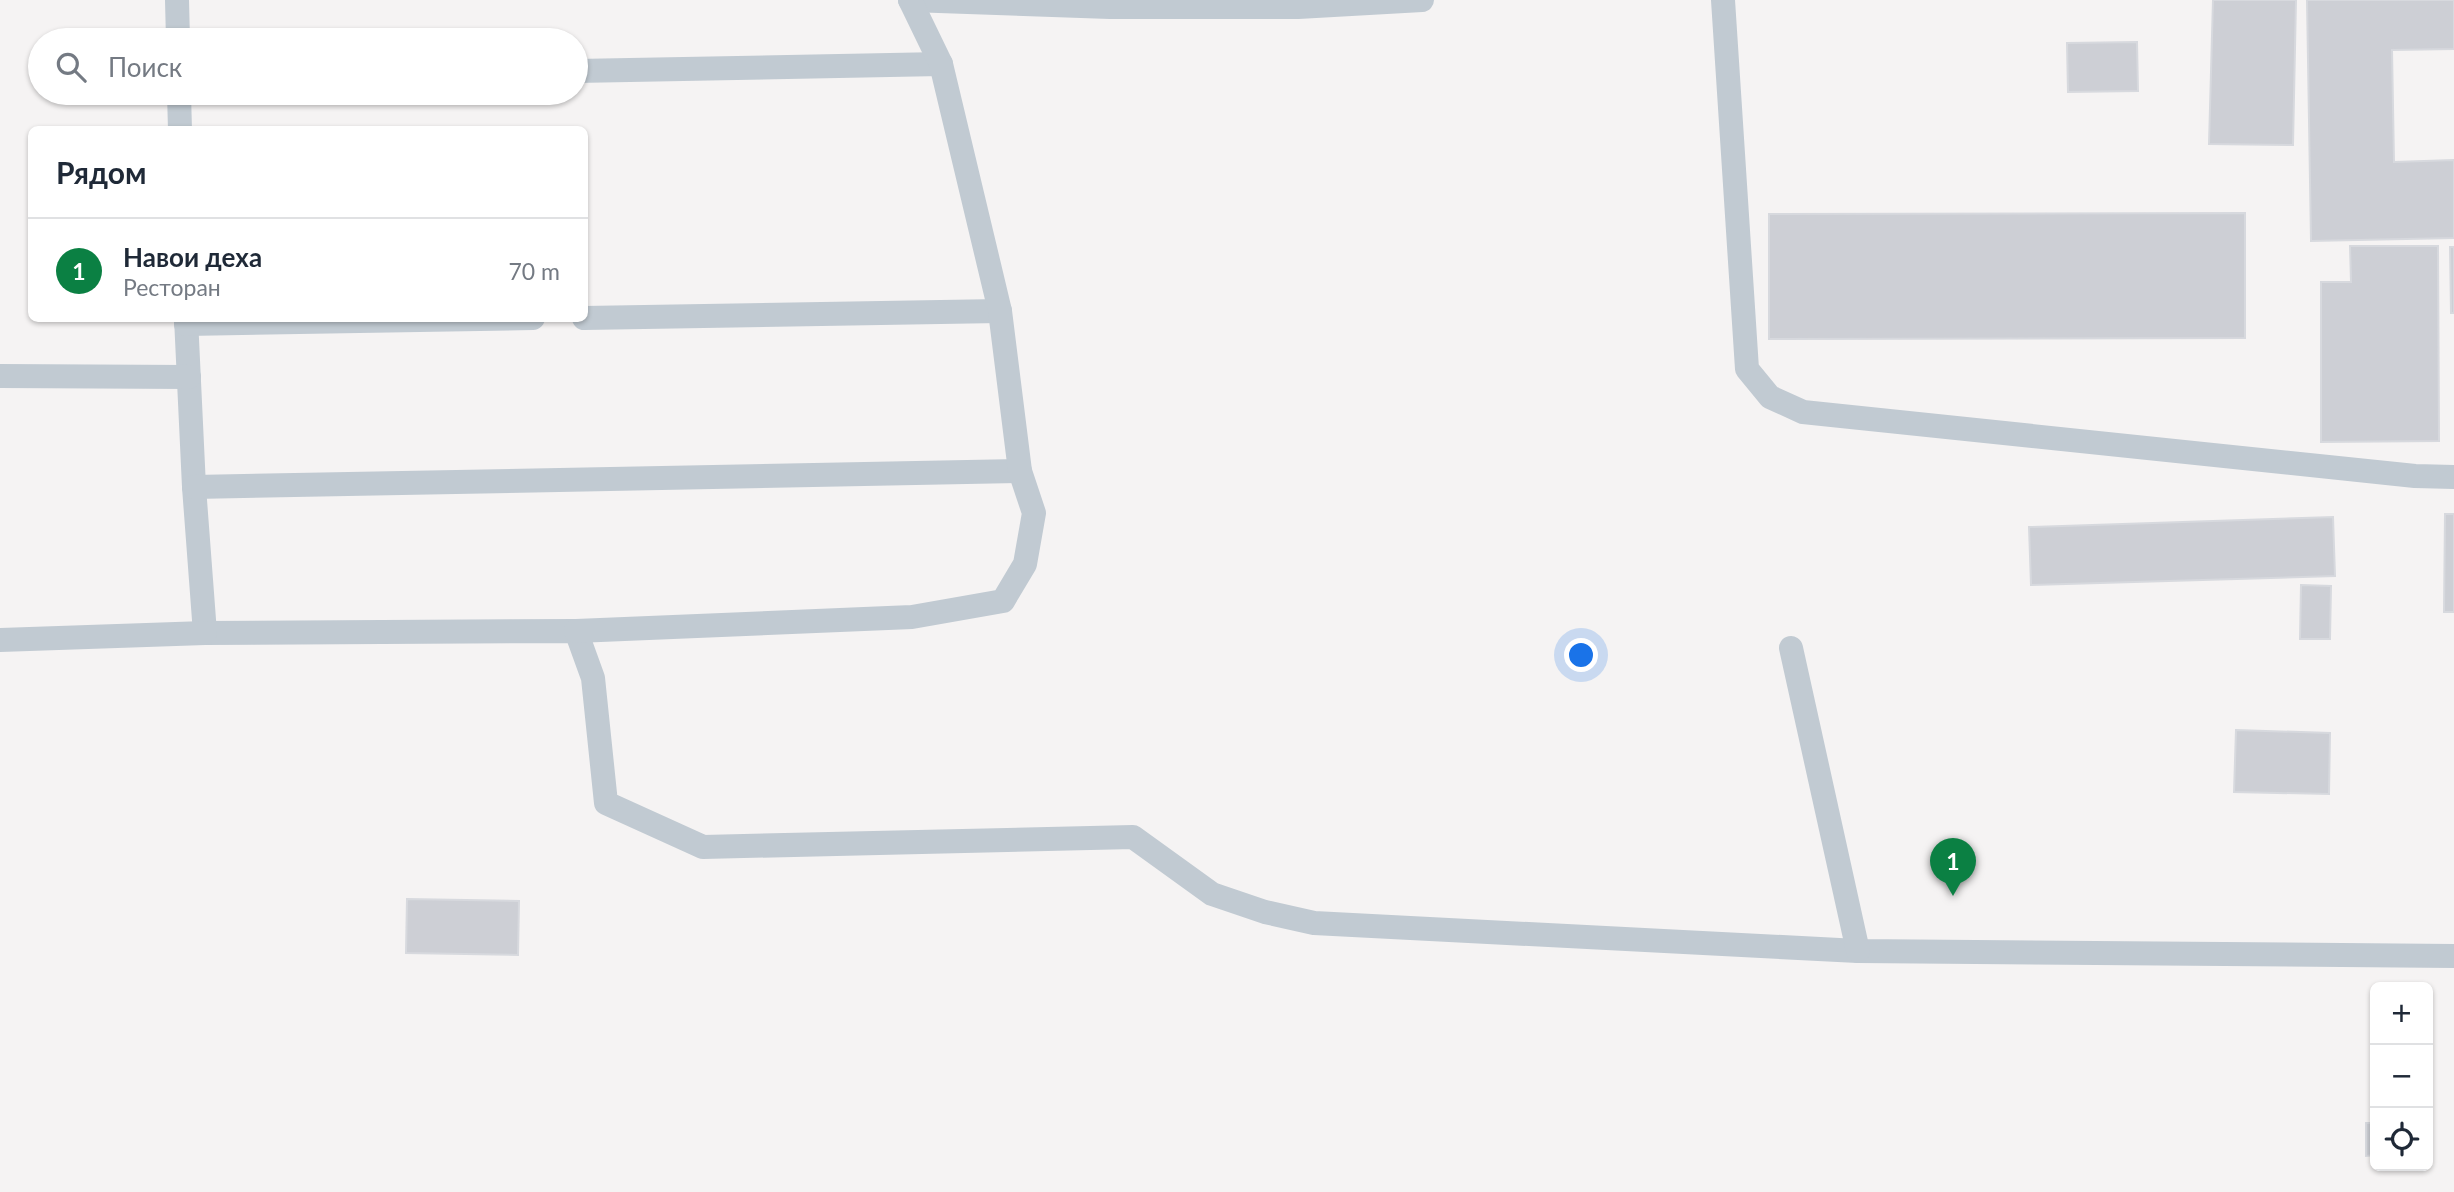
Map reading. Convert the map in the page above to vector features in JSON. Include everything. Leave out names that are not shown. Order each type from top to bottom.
[{"type":"lane","points":[[177,0],[178,28]]},
{"type":"lane","points":[[0,640],[205,632],[576,631],[912,617],[1003,601],[1025,564],[1034,513],[1020,471],[1000,311],[941,64],[910,0],[1110,7],[1298,7],[1422,0]]},
{"type":"lane","points":[[1723,0],[1747,369],[1770,397],[1803,412],[2454,477]]},
{"type":"lane","points":[[588,71],[941,64]]},
{"type":"lane","points":[[179,105],[180,126]]},
{"type":"lane","points":[[588,318],[1000,311]]},
{"type":"lane","points":[[186,322],[194,487],[205,632]]},
{"type":"lane","points":[[0,376],[188,377]]},
{"type":"lane","points":[[194,487],[1020,471]]},
{"type":"lane","points":[[576,631],[593,678],[606,803],[703,847],[1133,837],[1212,894],[1265,912],[1314,923],[1858,951],[2454,956]]},
{"type":"lane","points":[[1791,649],[1858,951]]},
{"type":"building","points":[[2213,0],[2296,0],[2293,145],[2209,144]]},
{"type":"building","points":[[2307,0],[2454,0],[2454,49],[2392,50],[2394,162],[2454,160],[2454,238],[2311,241]]},
{"type":"building","points":[[2137,42],[2138,91],[2068,92],[2067,43]]},
{"type":"building","points":[[2245,213],[2245,338],[1769,339],[1769,214]]},
{"type":"building","points":[[2350,246],[2438,246],[2439,441],[2321,442],[2321,282],[2351,282]]},
{"type":"building","points":[[2450,247],[2454,247],[2454,313],[2451,313]]},
{"type":"building","points":[[2445,514],[2454,514],[2454,612],[2444,612]]},
{"type":"building","points":[[2333,517],[2335,576],[2031,585],[2029,527]]},
{"type":"building","points":[[2301,585],[2331,586],[2330,639],[2300,639]]},
{"type":"building","points":[[2236,730],[2330,733],[2329,794],[2234,792]]},
{"type":"building","points":[[407,899],[519,901],[518,955],[406,953]]},
{"type":"building","points":[[2366,1123],[2370,1123],[2370,1156],[2366,1156]]},
{"type":"place","name":"Навои деха","points":[[1953,896]]}]
